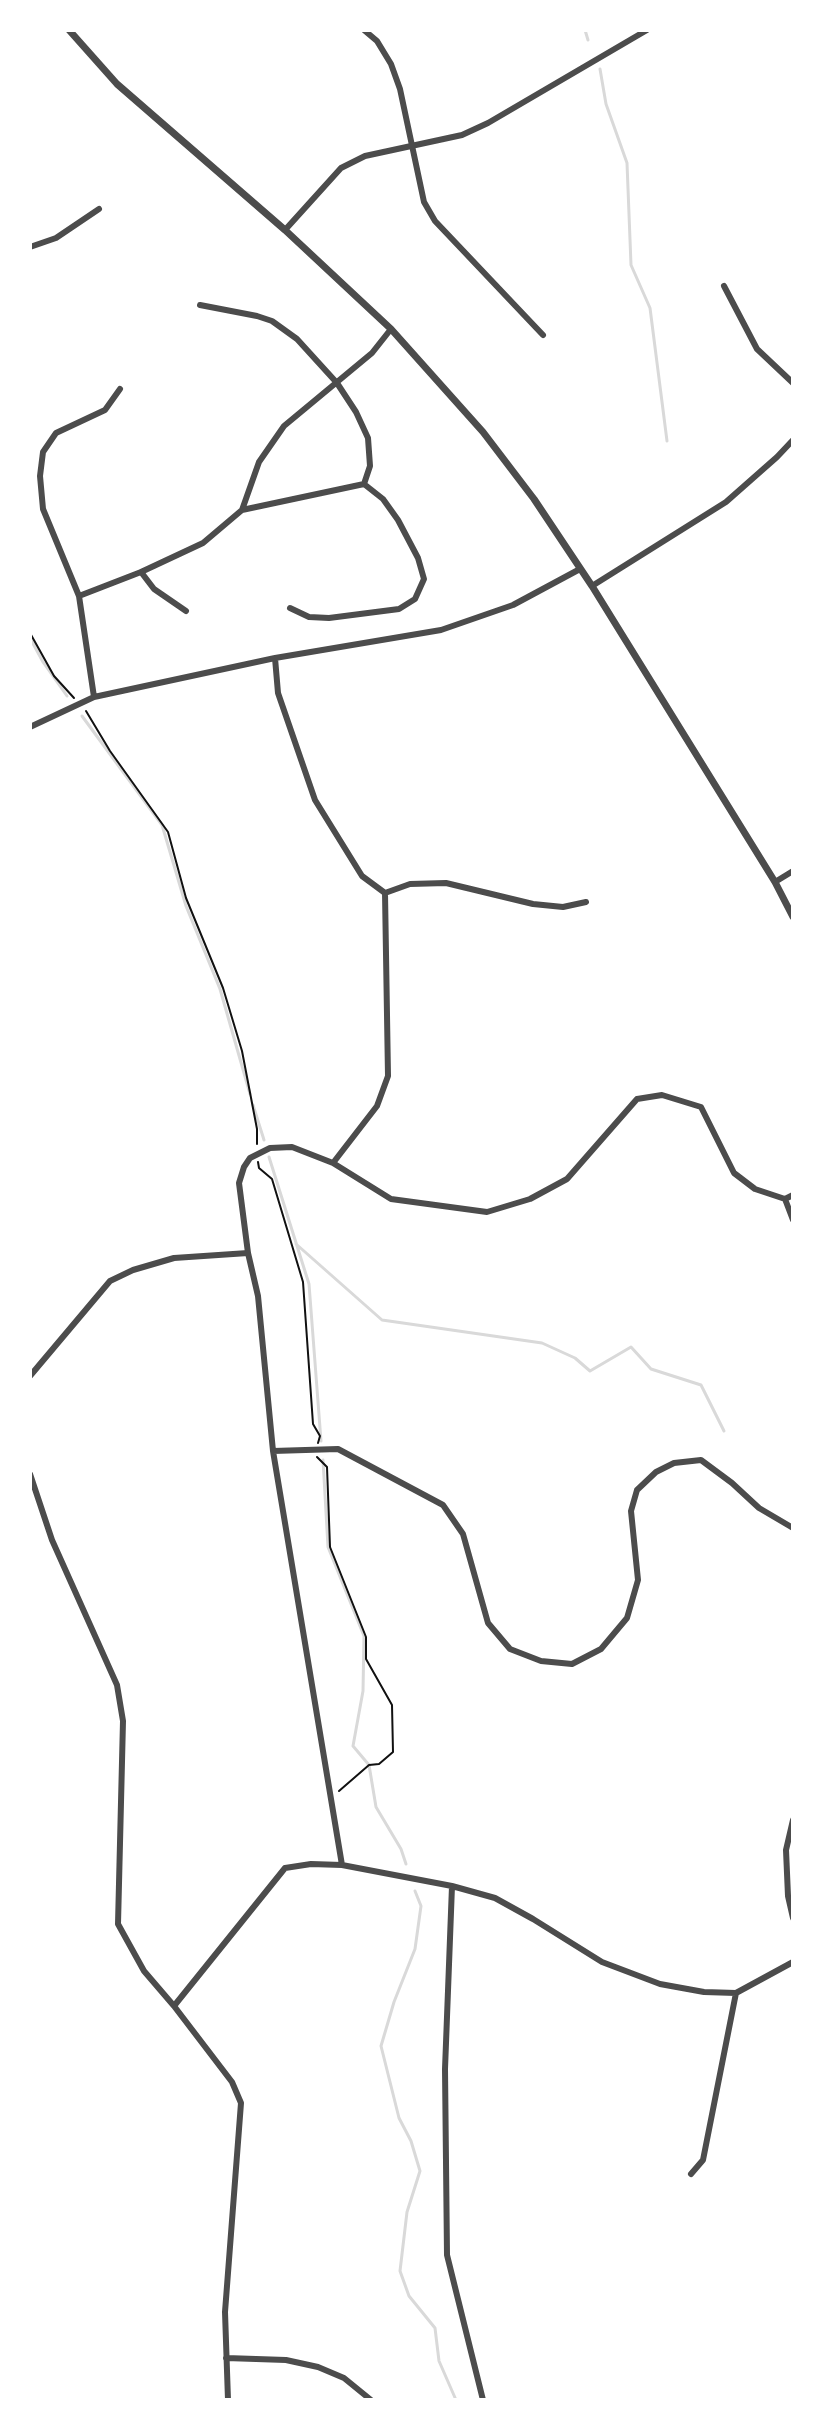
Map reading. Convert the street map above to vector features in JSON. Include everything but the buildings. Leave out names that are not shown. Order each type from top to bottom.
[{"type":"street","points":[[69,30],[117,84],[285,230],[391,329],[483,432],[534,499],[592,586],[775,882],[793,917]]},
{"type":"street","points":[[364,30],[377,41],[391,64],[400,89],[424,202],[435,221],[543,335]]},
{"type":"street","points":[[285,230],[341,168],[365,156],[462,135],[647,30]]},
{"type":"street","points":[[30,247],[56,238],[99,209]]},
{"type":"street","points":[[724,286],[757,349],[793,383]]},
{"type":"street","points":[[200,305],[272,321],[297,339],[337,383],[356,412],[368,438],[370,466],[364,484]]},
{"type":"street","points":[[242,510],[259,462],[284,426],[372,353],[391,329]]},
{"type":"street","points":[[94,697],[79,596],[43,509],[40,476],[43,452],[56,433],[105,410],[120,389]]},
{"type":"street","points":[[592,586],[726,502],[793,440]]},
{"type":"street","points":[[79,596],[203,543],[242,510],[364,484]]},
{"type":"street","points":[[290,608],[309,617],[329,618],[399,609],[415,599],[424,579],[418,558],[383,499],[364,484]]},
{"type":"street","points":[[30,727],[94,697],[275,658],[441,630],[513,605],[580,569]]},
{"type":"street","points":[[141,572],[154,589],[186,611]]},
{"type":"street","points":[[275,658],[278,693],[315,800],[362,876],[385,893]]},
{"type":"street","points":[[775,882],[793,871]]},
{"type":"street","points":[[385,893],[410,884],[446,883],[533,904],[563,907],[586,902]]},
{"type":"street","points":[[333,1163],[377,1106],[388,1076],[385,893]]},
{"type":"street","points":[[342,1865],[273,1451],[258,1296],[248,1253],[239,1183],[250,1158],[270,1148],[292,1147],[333,1163],[391,1199],[487,1212],[530,1199],[567,1179],[637,1099],[662,1095],[701,1107],[734,1173],[755,1189],[785,1199],[793,1195]]},
{"type":"street","points":[[785,1199],[793,1220]]},
{"type":"street","points":[[30,1376],[110,1281],[133,1270],[174,1258],[248,1253]]},
{"type":"street","points":[[273,1451],[338,1449],[443,1505],[463,1534],[488,1623],[510,1649],[541,1661],[572,1664],[601,1649],[627,1618],[638,1580],[631,1511],[637,1490],[665,1467],[701,1460],[759,1508],[793,1528]]},
{"type":"street","points":[[30,1474],[52,1540],[117,1685],[123,1721],[118,1924],[144,1971],[232,2082],[241,2103],[225,2312],[228,2400]]},
{"type":"street","points":[[793,1820],[786,1850],[788,1896],[793,1918]]},
{"type":"street","points":[[174,2006],[285,1868],[311,1864],[342,1865],[452,1886],[495,1898],[602,1962],[660,1984],[704,1992],[736,1993],[793,1962]]},
{"type":"street","points":[[452,1886],[445,2069],[447,2255],[483,2400]]},
{"type":"street","points":[[691,2174],[703,2160],[736,1993]]},
{"type":"street","points":[[226,2358],[286,2360],[318,2367],[344,2378],[371,2400]]},
{"type":"path","points":[[30,633],[54,676],[88,711],[110,751],[168,832],[186,898],[223,988],[245,1061],[257,1129],[259,1168],[272,1179],[303,1282],[313,1424],[320,1436],[315,1454],[327,1467],[330,1547],[366,1637],[366,1659],[392,1705],[393,1752],[379,1764],[369,1765],[338,1792]]},
{"type":"waterway","points":[[585,30],[588,40]]},
{"type":"waterway","points":[[600,69],[606,104],[627,163],[631,265],[650,308],[667,441]]},
{"type":"waterway","points":[[30,638],[67,696]]},
{"type":"waterway","points":[[82,716],[162,825],[186,906],[220,989],[250,1094]]},
{"type":"waterway","points":[[253,1105],[264,1140]]},
{"type":"waterway","points":[[269,1157],[309,1284],[321,1441]]},
{"type":"waterway","points":[[296,1244],[382,1320],[542,1343],[575,1358],[590,1371],[631,1347],[651,1369],[701,1385],[724,1431]]},
{"type":"waterway","points":[[323,1460],[328,1547],[364,1636],[363,1691],[353,1746],[369,1765],[376,1807],[401,1849],[406,1864]]},
{"type":"waterway","points":[[415,1891],[421,1906],[415,1949],[381,2046],[399,2118],[411,2141],[420,2171],[407,2212],[400,2271],[409,2296],[435,2328],[439,2361],[456,2400]]}]
